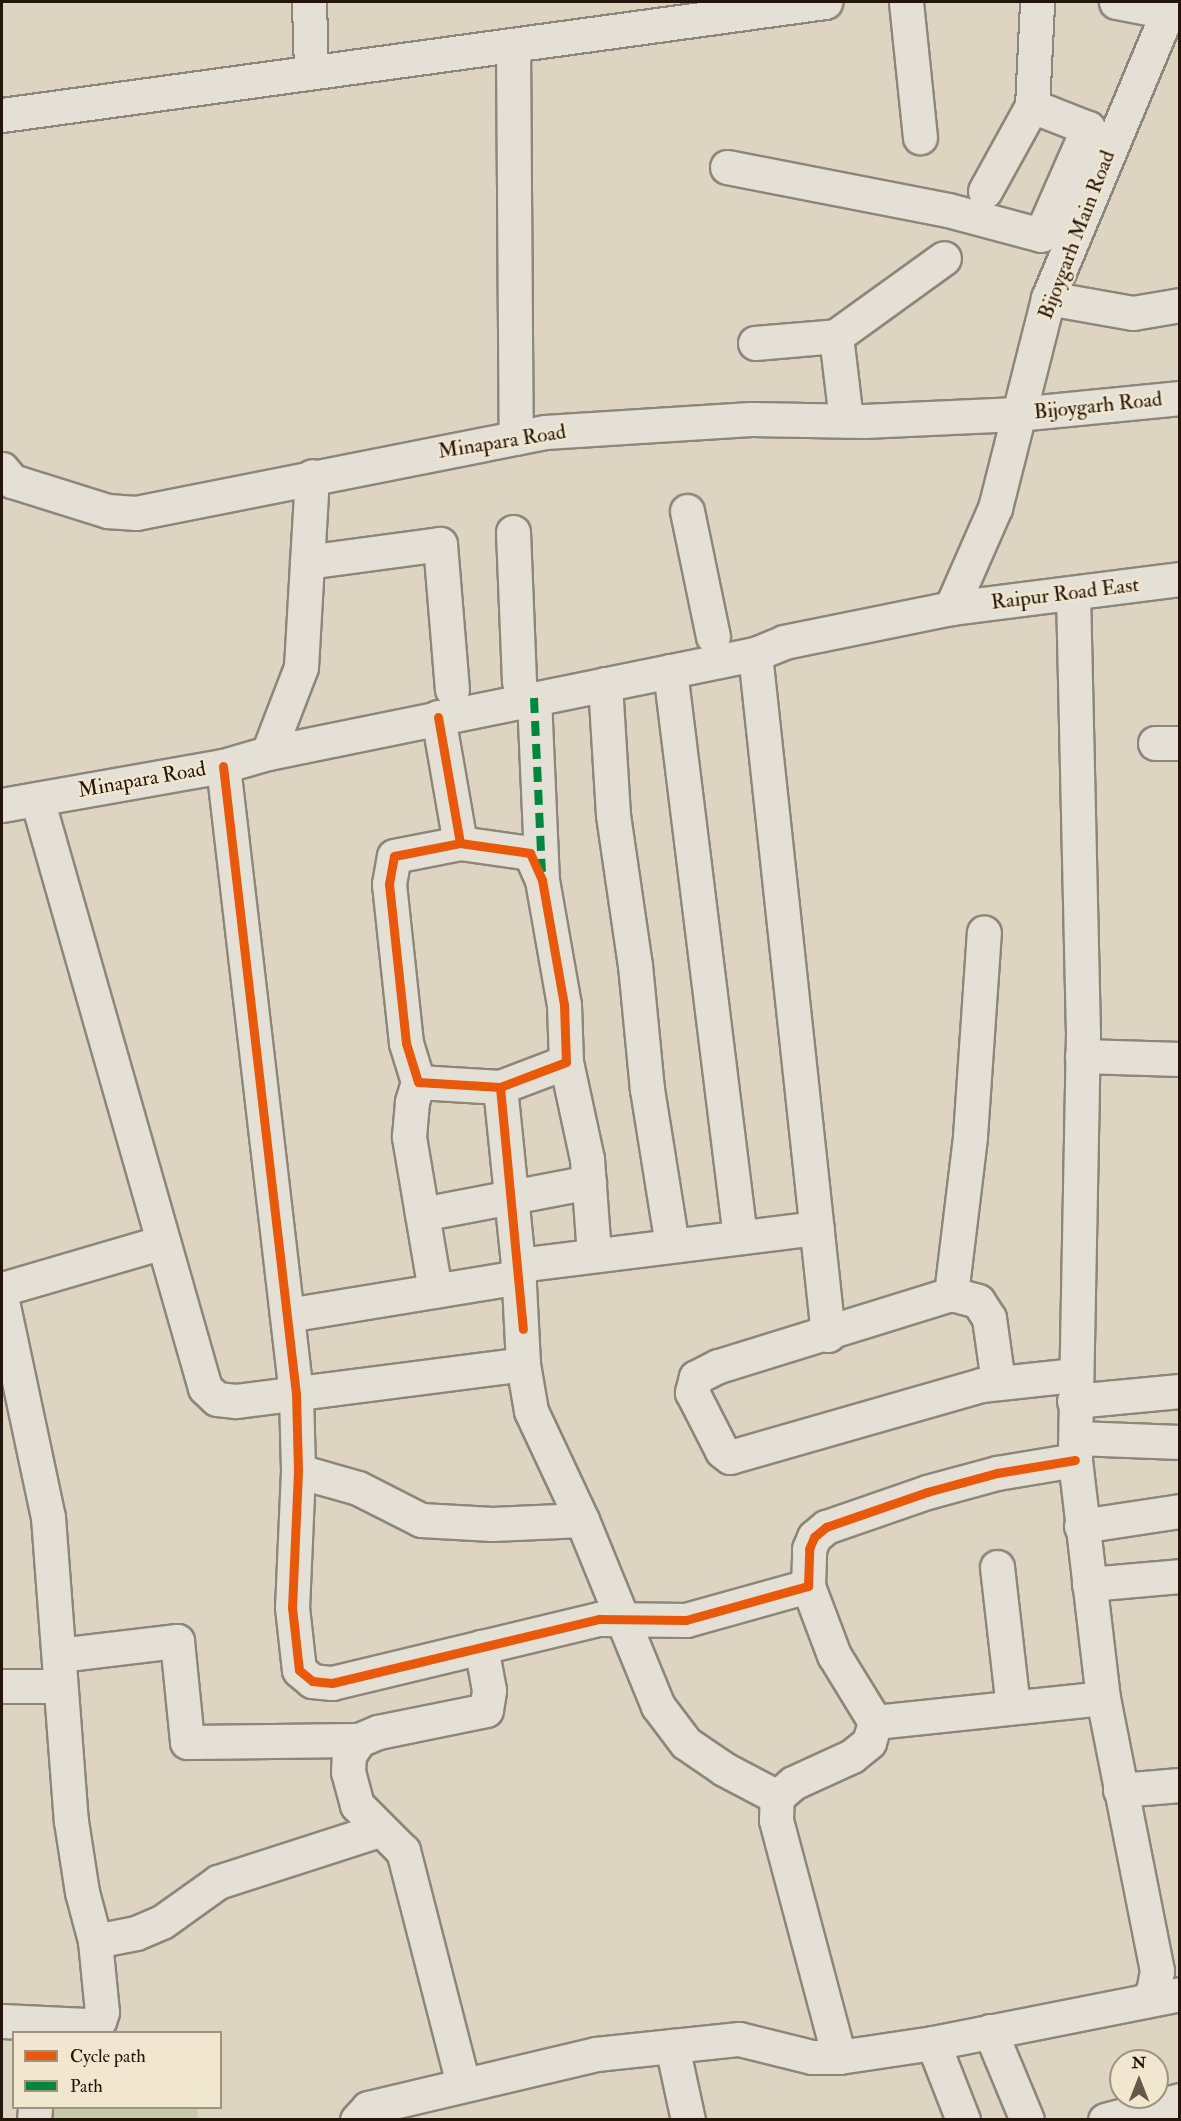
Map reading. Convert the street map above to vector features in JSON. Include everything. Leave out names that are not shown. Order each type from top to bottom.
[{"type":"street","points":[[309,2],[311,71]]},
{"type":"street","points":[[2,115],[825,2]]},
{"type":"street","points":[[906,2],[920,137]]},
{"type":"street","points":[[985,191],[1032,106],[1037,2]]},
{"type":"street","points":[[1116,2],[1170,11]]},
{"type":"street","name":"Bijoygarh Main Road","points":[[951,608],[995,507],[1048,298],[1170,11]]},
{"type":"street","points":[[513,45],[516,438]]},
{"type":"street","points":[[727,167],[948,210],[1041,235],[1088,128],[1032,106]]},
{"type":"street","points":[[755,344],[836,336],[944,258]]},
{"type":"street","points":[[1048,298],[1133,313],[1179,305]]},
{"type":"street","points":[[836,336],[846,420]]},
{"type":"street","name":"Bijoygarh Road","points":[[1017,414],[1179,398]]},
{"type":"street","name":"Minapara Road","points":[[2,469],[12,481],[108,511],[135,513],[312,476],[516,438],[751,419],[846,420],[1017,414]]},
{"type":"street","points":[[268,753],[301,667],[312,476]]},
{"type":"street","points":[[687,511],[713,636]]},
{"type":"street","points":[[513,532],[542,880],[564,1005],[566,1062],[580,1118],[589,1182],[594,1255]]},
{"type":"street","points":[[307,562],[440,544],[445,704],[460,843]]},
{"type":"street","name":"Raipur Road East","points":[[951,608],[1179,579]]},
{"type":"street","points":[[1073,593],[1080,754],[1082,1056],[1074,1388],[1076,1449],[1081,1526],[1103,1698],[1157,1971],[1153,1992],[1144,2001]]},
{"type":"street","name":"Minapara Road","points":[[2,805],[223,766],[445,704],[527,690],[605,684],[755,654],[784,642],[951,608]]},
{"type":"street","points":[[755,654],[828,1335]]},
{"type":"street","points":[[670,671],[740,1237]]},
{"type":"street","points":[[605,684],[613,815],[635,965],[646,1089],[672,1245]]},
{"type":"street","points":[[223,766],[296,1394],[298,1472],[292,1607],[299,1670],[312,1681],[332,1683],[599,1618],[686,1620],[808,1587]]},
{"type":"street","points":[[37,799],[205,1388],[217,1399],[236,1401],[522,1364]]},
{"type":"street","points":[[435,1291],[409,1137],[418,1082],[406,1043],[389,884],[394,855],[460,843],[530,853],[542,880]]},
{"type":"street","points":[[951,1294],[970,1136],[984,932]]},
{"type":"street","points":[[1082,1056],[1179,1059]]},
{"type":"street","points":[[418,1082],[500,1087],[566,1062]]},
{"type":"street","points":[[500,1087],[518,1271],[522,1364],[531,1411],[582,1520],[658,1706],[686,1743],[724,1770],[777,1797]]},
{"type":"street","points":[[422,1214],[511,1195],[589,1182]]},
{"type":"street","points":[[287,1315],[435,1291],[594,1255],[817,1228]]},
{"type":"street","points":[[2,1289],[164,1242]]},
{"type":"street","points":[[998,1382],[989,1318],[978,1301],[951,1294],[926,1299],[828,1335],[718,1366],[696,1377],[692,1392],[726,1455],[735,1456],[913,1402],[998,1382],[1074,1388],[1179,1390]]},
{"type":"street","points":[[2,1300],[6,1337],[48,1517],[71,1821],[82,1892],[95,1941],[99,2021],[86,2025],[37,2027],[2,2021]]},
{"type":"street","points":[[839,2057],[776,1820],[777,1797],[793,1783],[852,1756],[869,1742],[875,1722],[834,1655],[808,1587],[809,1549],[814,1537],[826,1527],[937,1489],[1076,1449],[1179,1442]]},
{"type":"street","points":[[298,1472],[358,1488],[403,1513],[431,1522],[492,1524],[582,1520]]},
{"type":"street","points":[[1081,1526],[1179,1511]]},
{"type":"street","points":[[997,1567],[1013,1707]]},
{"type":"street","points":[[1089,1584],[1179,1576]]},
{"type":"street","points":[[2,1686],[177,1641],[187,1742],[359,1740],[378,1732],[486,1710],[489,1690],[481,1647]]},
{"type":"street","points":[[875,1722],[1103,1698]]},
{"type":"street","points":[[359,1740],[349,1755],[348,1772],[357,1805],[379,1830],[395,1839],[404,1851],[464,2084]]},
{"type":"street","points":[[1120,1790],[1179,1785]]},
{"type":"street","points":[[95,1941],[135,1933],[162,1922],[218,1882],[379,1830]]},
{"type":"street","points":[[357,2120],[368,2108],[596,2054],[739,2039],[812,2057],[839,2057],[933,2043],[1179,1994]]},
{"type":"street","points":[[990,2031],[1027,2120]]},
{"type":"street","points":[[933,2043],[963,2120]]},
{"type":"street","points":[[672,2046],[688,2120]]},
{"type":"street","points":[[1105,2120],[1179,2100]]},
{"type":"green space","points":[[41,2109],[197,2109],[198,2119],[41,2120]]},
{"type":"marked path","points":[[534,698],[542,872]]},
{"type":"cycle path","points":[[438,717],[460,843],[530,853],[542,880],[564,1005],[566,1062],[500,1087],[418,1082],[406,1043],[389,884],[394,856],[460,843]]},
{"type":"cycle path","points":[[223,766],[296,1394],[298,1471],[292,1607],[299,1670],[312,1681],[332,1683],[599,1619],[686,1620],[808,1586],[809,1549],[814,1537],[826,1527],[927,1492],[997,1473],[1075,1460]]},
{"type":"cycle path","points":[[500,1087],[523,1329]]}]
